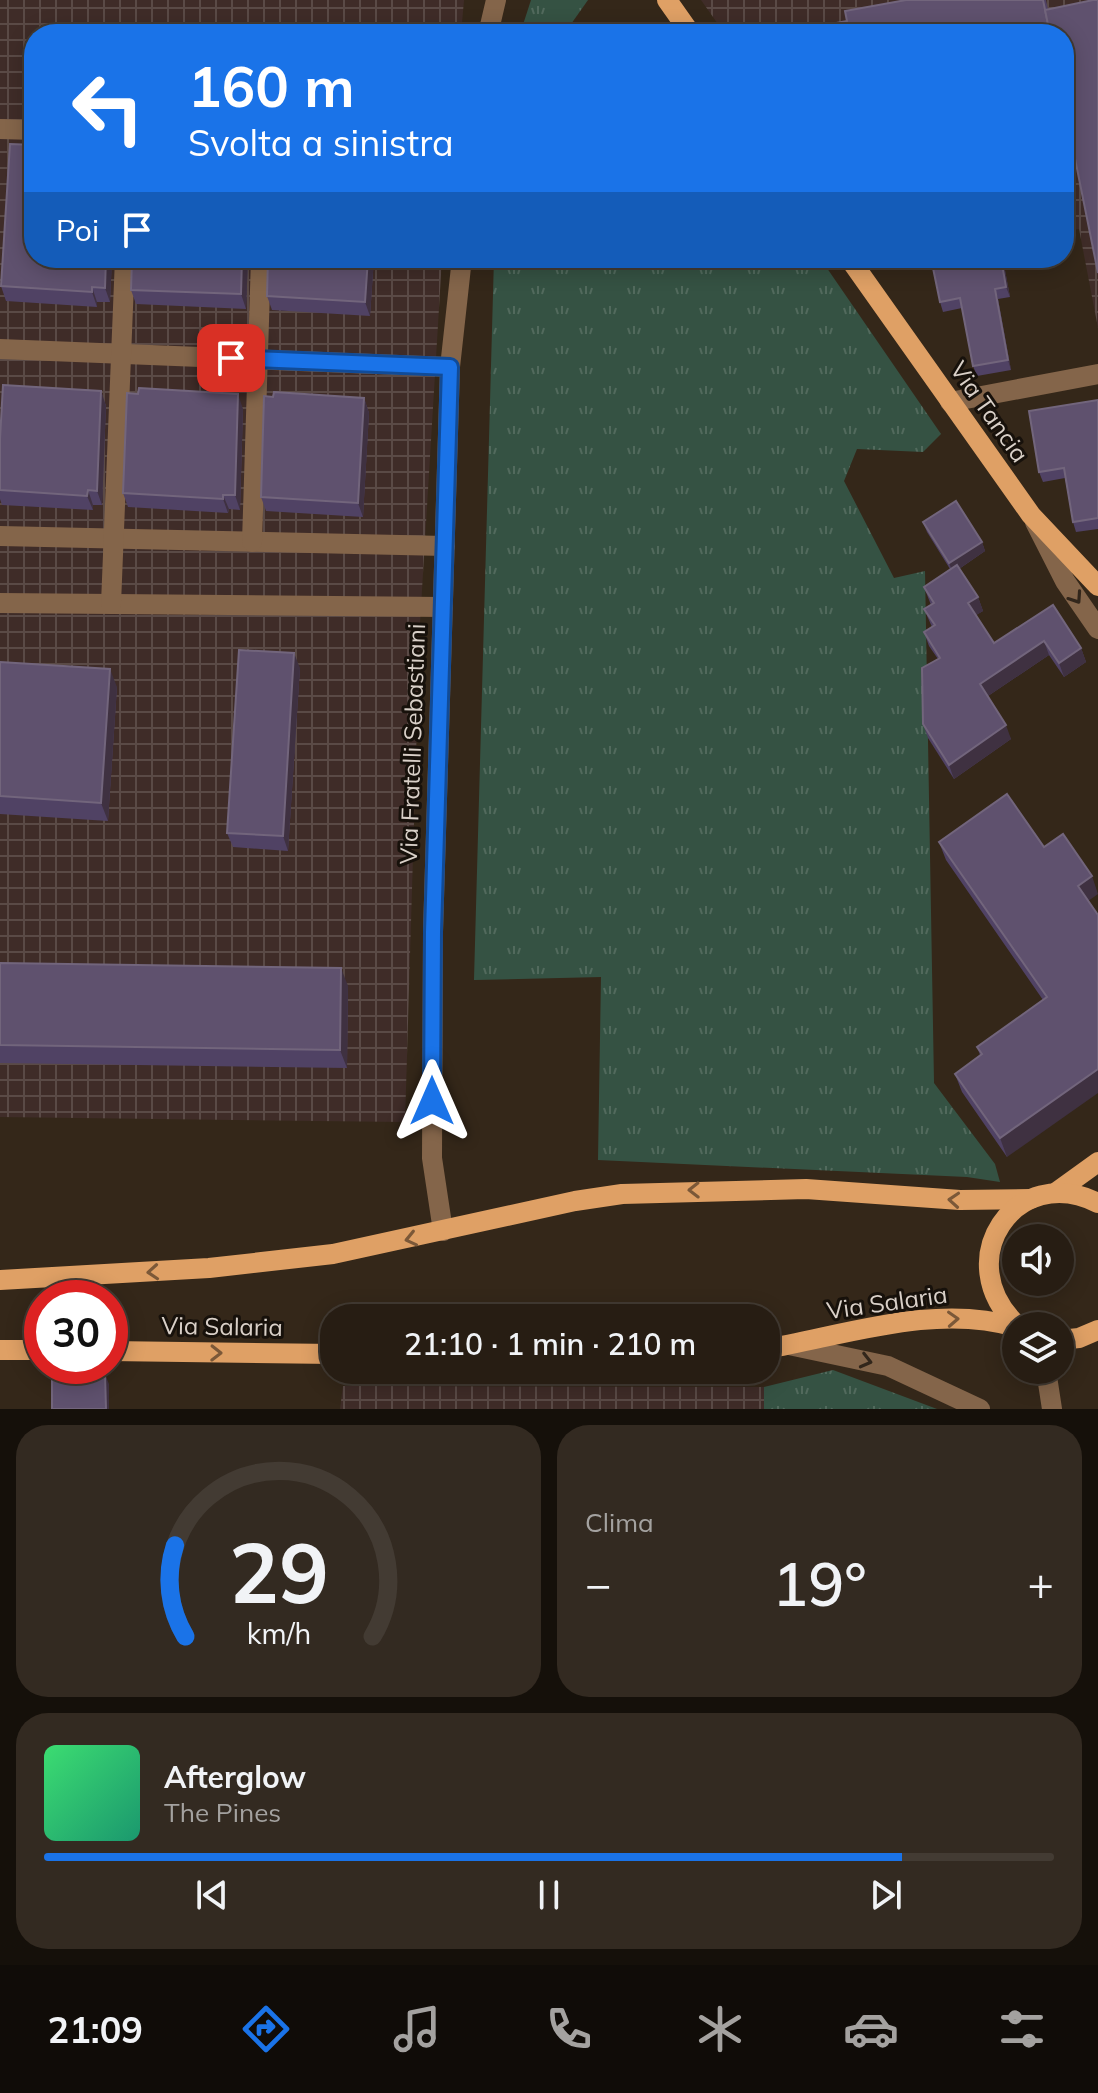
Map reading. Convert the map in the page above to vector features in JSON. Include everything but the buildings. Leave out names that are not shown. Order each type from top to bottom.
[{"type":"main road","points":[[667,0],[684,24]]},
{"type":"main road","name":"Via Tancia","points":[[856,268],[1031,515],[1098,586]]},
{"type":"main road","points":[[1055,1193],[1098,1162]]},
{"type":"main road","points":[[0,1280],[278,1261],[443,1231],[575,1201],[668,1191],[806,1189],[972,1201],[1031,1199],[1055,1193],[1076,1194],[1098,1203]]},
{"type":"main road","points":[[1003,1312],[992,1293],[988,1271],[989,1249],[998,1228],[1012,1211],[1031,1199]]},
{"type":"main road","name":"Via Salaria","points":[[780,1347],[936,1320],[973,1318],[1002,1323]]},
{"type":"main road","points":[[1079,1339],[1098,1330]]},
{"type":"main road","points":[[0,1350],[24,1350]]},
{"type":"main road","name":"Via Salaria","points":[[128,1351],[320,1354]]},
{"type":"street","points":[[490,24],[496,0]]},
{"type":"street","points":[[0,129],[24,130]]},
{"type":"street","points":[[111,604],[125,268]]},
{"type":"street","points":[[252,542],[261,268]]},
{"type":"street","name":"Via Fratelli Sebastiani","points":[[443,1231],[432,1158],[433,932],[450,367],[461,268]]},
{"type":"street","points":[[0,349],[450,367]]},
{"type":"street","points":[[950,402],[1098,374]]},
{"type":"street","points":[[1031,515],[1065,581],[1098,629]]},
{"type":"street","points":[[0,536],[445,546]]},
{"type":"street","points":[[0,603],[443,607]]},
{"type":"street","points":[[789,1345],[888,1366],[980,1409]]},
{"type":"street","points":[[1048,1384],[1052,1409]]},
{"type":"shaded area","points":[[0,0],[464,0],[462,24],[24,24],[24,268],[441,268],[420,623],[405,1122],[0,1117]]},
{"type":"shaded area","points":[[701,0],[1098,0],[1098,328],[1079,229],[1074,230],[1074,24],[718,24]]},
{"type":"shaded area","points":[[343,1386],[764,1387],[764,1409],[340,1409]]},
{"type":"green space","points":[[531,0],[588,0],[571,24],[523,24]]},
{"type":"green space","points":[[494,268],[827,268],[941,434],[923,452],[857,449],[844,481],[894,578],[925,571],[934,1083],[995,1164],[1000,1182],[967,1177],[598,1160],[601,977],[474,980]]},
{"type":"green space","points":[[833,1370],[937,1409],[764,1409],[764,1387]]},
{"type":"route","points":[[231,358],[450,367],[433,932],[432,1101]]}]
